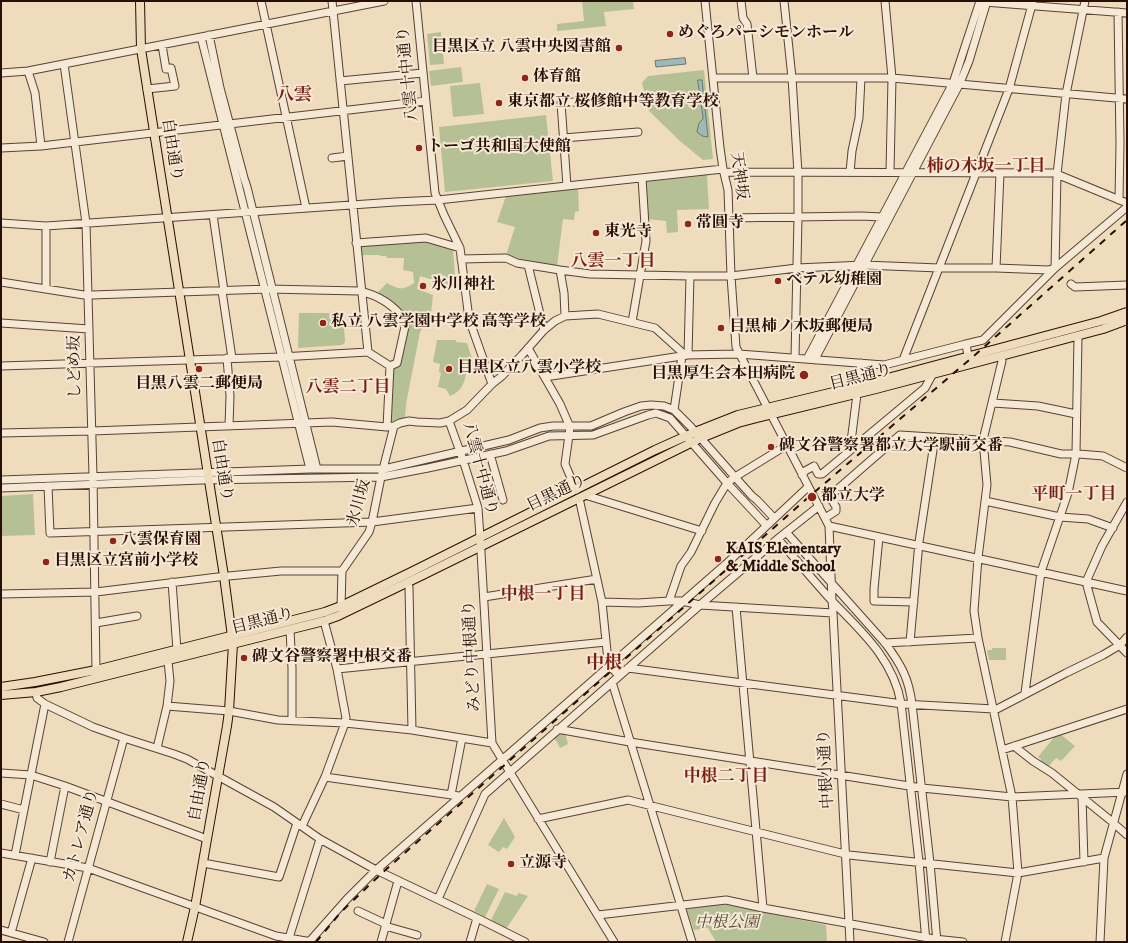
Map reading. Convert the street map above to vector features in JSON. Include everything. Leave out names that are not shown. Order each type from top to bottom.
[{"type":"main road","name":"自由通り","points":[[140,1],[141,49],[224,576],[233,644],[227,726],[195,908],[187,942]]},
{"type":"main road","name":"目黒通り","points":[[769,411],[859,385],[1101,321],[1127,312]]},
{"type":"main road","name":"目黒通り","points":[[1,695],[36,692],[61,687],[290,630],[338,616],[407,583],[576,490],[655,450],[686,436],[698,435],[738,415],[769,411],[857,394],[1078,336],[1127,320]]},
{"type":"main road","name":"目黒通り","points":[[1,687],[36,682],[96,670],[325,612],[582,497],[692,443],[698,435]]},
{"type":"street","points":[[261,1],[306,208]]},
{"type":"street","points":[[332,1],[368,352]]},
{"type":"street","points":[[1,73],[30,71],[384,1]]},
{"type":"street","name":"八雲十中通り","points":[[416,1],[435,193],[460,248],[460,259],[469,319],[492,384],[468,410],[449,421],[478,508],[481,542]]},
{"type":"street","name":"天神坂","points":[[705,1],[724,171],[728,187],[731,276],[736,345],[739,354],[769,411]]},
{"type":"street","points":[[741,1],[743,18],[747,24],[753,78]]},
{"type":"street","points":[[784,1],[792,78],[798,173],[795,358]]},
{"type":"street","points":[[884,1],[892,78],[890,172]]},
{"type":"street","points":[[807,359],[914,172],[957,84],[983,1],[1033,3],[1127,13]]},
{"type":"street","points":[[1055,268],[1057,174],[1066,94],[1082,9],[1085,1]]},
{"type":"street","points":[[899,375],[900,361],[939,268],[1009,89],[1033,3]]},
{"type":"street","points":[[1118,12],[1123,99],[1120,143],[1119,200]]},
{"type":"street","points":[[209,35],[220,88],[254,212],[273,289],[313,469]]},
{"type":"street","points":[[201,37],[281,357],[302,423]]},
{"type":"street","points":[[147,89],[175,86],[172,68],[166,69],[162,44]]},
{"type":"street","name":"しどめ坂","points":[[64,64],[86,223],[96,592],[96,670]]},
{"type":"street","points":[[30,71],[35,93],[41,146]]},
{"type":"street","points":[[340,81],[423,73]]},
{"type":"street","points":[[713,78],[892,78],[1123,99]]},
{"type":"street","points":[[850,172],[852,150],[859,118],[861,78]]},
{"type":"street","points":[[816,360],[816,357],[882,217],[957,84]]},
{"type":"street","points":[[567,186],[560,103],[608,98]]},
{"type":"street","points":[[1,148],[41,146],[426,101]]},
{"type":"street","points":[[563,138],[638,132]]},
{"type":"street","points":[[332,158],[348,156]]},
{"type":"street","points":[[1,223],[46,226],[438,200],[642,178],[724,171],[798,173],[914,172],[1057,174],[1127,203]]},
{"type":"street","points":[[996,268],[1000,173]]},
{"type":"street","points":[[632,322],[646,241],[642,178]]},
{"type":"street","points":[[545,377],[685,355],[739,354],[884,365],[983,340],[1055,268],[1127,207]]},
{"type":"street","points":[[213,215],[230,358],[229,426]]},
{"type":"street","points":[[729,218],[882,217]]},
{"type":"street","points":[[46,226],[46,289]]},
{"type":"street","points":[[356,243],[426,238],[460,248]]},
{"type":"street","points":[[460,259],[506,258],[517,263],[590,274],[690,276],[731,276],[797,268],[860,266],[1048,270],[1055,268]]},
{"type":"street","points":[[528,265],[544,330]]},
{"type":"street","points":[[560,270],[564,293],[565,316]]},
{"type":"street","points":[[674,410],[685,355],[690,276]]},
{"type":"street","points":[[1,282],[88,295],[264,289],[361,292],[386,302],[400,314],[406,322],[398,363],[390,366],[368,352],[281,357],[1,366]]},
{"type":"street","points":[[1071,284],[1075,287],[1127,285]]},
{"type":"street","points":[[492,384],[502,376],[544,330],[555,321],[565,316],[598,314],[655,328],[685,355]]},
{"type":"street","points":[[1,323],[89,329]]},
{"type":"street","points":[[1025,694],[1041,572],[1068,493],[1076,454],[1078,336]]},
{"type":"street","points":[[966,344],[968,356]]},
{"type":"street","points":[[528,348],[560,404],[570,427],[565,464],[576,490]]},
{"type":"street","points":[[1001,356],[1002,361],[983,440],[987,485],[978,558],[974,611],[978,638],[1012,797],[1018,873],[1005,942]]},
{"type":"street","points":[[859,385],[858,380],[861,363]]},
{"type":"street","name":"氷川坂","points":[[342,571],[368,532],[372,522],[384,469],[390,426],[390,366]]},
{"type":"street","points":[[802,475],[805,471],[814,466],[818,474],[822,474],[925,388],[932,375]]},
{"type":"street","points":[[850,450],[857,394]]},
{"type":"street","points":[[993,403],[1038,406],[1076,414]]},
{"type":"street","points":[[1,488],[93,484],[313,469],[384,469],[509,440],[540,428],[553,426],[591,426],[641,406],[652,405],[664,406],[674,410],[757,500],[770,522]]},
{"type":"street","points":[[769,411],[829,526],[832,584]]},
{"type":"street","points":[[1,480],[93,476],[381,477],[506,451],[549,436],[593,435],[656,413],[670,418],[727,483],[770,522]]},
{"type":"street","points":[[1,433],[332,422],[390,426],[409,421],[440,423],[449,421]]},
{"type":"street","points":[[825,518],[836,510],[836,507],[830,497],[831,495],[900,435],[1010,442],[1061,454],[1103,456],[1127,468]]},
{"type":"street","points":[[910,642],[918,545],[935,437]]},
{"type":"street","points":[[669,601],[681,566],[691,552],[715,503],[727,483],[787,445]]},
{"type":"street","points":[[490,454],[503,500]]},
{"type":"street","points":[[48,486],[50,533],[372,522],[478,508]]},
{"type":"street","points":[[1,853],[88,868],[195,908],[276,936],[310,942],[347,899],[376,870],[459,796],[504,762],[682,601],[726,564],[808,487]]},
{"type":"street","points":[[619,676],[608,662],[602,602],[582,497],[702,531]]},
{"type":"street","points":[[985,501],[1060,517],[1088,520],[1112,528]]},
{"type":"street","points":[[1127,502],[1102,546],[1086,582],[1097,622],[1127,653]]},
{"type":"street","points":[[438,899],[484,794],[700,604],[819,506]]},
{"type":"street","points":[[829,526],[1127,591]]},
{"type":"street","points":[[782,535],[832,584],[886,643],[896,656],[905,674],[910,689],[907,704],[925,863],[931,940]]},
{"type":"street","points":[[782,535],[832,598],[886,662],[907,704],[925,863],[931,940]]},
{"type":"street","points":[[879,537],[874,601],[914,602]]},
{"type":"street","name":"みどり中根通り","points":[[481,542],[492,743],[510,772]]},
{"type":"street","points":[[1,594],[96,592],[281,570],[342,571],[341,606]]},
{"type":"street","points":[[484,597],[597,579]]},
{"type":"street","points":[[172,582],[177,650]]},
{"type":"street","points":[[407,583],[409,588],[412,730]]},
{"type":"street","name":"中根小通り","points":[[832,584],[850,942]]},
{"type":"street","points":[[602,602],[638,603],[682,601],[700,604],[833,613]]},
{"type":"street","points":[[736,606],[763,908]]},
{"type":"street","points":[[96,623],[137,616]]},
{"type":"street","points":[[203,863],[279,876],[300,825],[325,776],[346,718],[337,669],[324,621]]},
{"type":"street","points":[[290,630],[292,720]]},
{"type":"street","points":[[628,668],[907,704],[997,709],[1120,645],[1127,636]]},
{"type":"street","points":[[886,643],[978,638]]},
{"type":"street","points":[[337,669],[606,642]]},
{"type":"street","points":[[157,748],[167,706],[170,680],[168,661]]},
{"type":"street","points":[[612,682],[679,905],[692,942]]},
{"type":"street","points":[[36,692],[37,698],[45,704],[93,727],[187,759],[274,807],[320,839],[376,870],[525,942]]},
{"type":"street","points":[[15,855],[45,704]]},
{"type":"street","points":[[167,706],[229,711],[278,720],[345,723],[412,730],[492,743]]},
{"type":"street","points":[[1002,750],[1127,708]]},
{"type":"street","points":[[558,729],[630,742],[916,787],[1012,797],[1124,792]]},
{"type":"street","name":"カトレア通り","points":[[68,942],[124,738]]},
{"type":"street","points":[[451,795],[462,738]]},
{"type":"street","points":[[1014,746],[1033,761],[1052,772],[1114,822],[1127,835]]},
{"type":"street","points":[[510,772],[614,942]]},
{"type":"street","points":[[1,773],[31,775],[65,786],[207,839]]},
{"type":"street","points":[[1100,942],[1104,858],[1124,792],[1127,774]]},
{"type":"street","points":[[325,776],[459,796]]},
{"type":"street","points":[[50,862],[65,786]]},
{"type":"street","points":[[1080,795],[1084,862]]},
{"type":"street","points":[[538,819],[628,800],[846,854],[1018,873],[1104,858]]},
{"type":"street","points":[[1,804],[24,810]]},
{"type":"street","points":[[289,938],[320,839]]},
{"type":"street","points":[[12,933],[32,858]]},
{"type":"street","points":[[381,942],[398,881]]},
{"type":"street","points":[[598,915],[726,900],[931,940],[963,942]]},
{"type":"street","points":[[358,911],[386,925],[417,935]]},
{"type":"street","points":[[470,942],[477,918]]},
{"type":"street","points":[[1,930],[44,942]]},
{"type":"green space","points":[[582,1],[633,1],[634,9],[604,12],[606,26],[557,31],[557,24],[584,21]]},
{"type":"green space","points":[[441,32],[444,64],[430,65],[427,34]]},
{"type":"green space","points":[[461,67],[463,82],[431,86],[429,71]]},
{"type":"green space","points":[[704,70],[713,159],[703,160],[681,142],[649,111],[642,83],[648,76]]},
{"type":"green space","points":[[480,83],[484,114],[453,117],[450,86]]},
{"type":"green space","points":[[546,115],[553,181],[445,192],[439,127]]},
{"type":"green space","points":[[707,175],[709,209],[677,210],[678,232],[667,233],[666,221],[647,219],[645,182]]},
{"type":"green space","points":[[578,188],[579,211],[575,212],[574,220],[563,219],[557,266],[506,255],[515,227],[497,222],[506,196]]},
{"type":"green space","points":[[424,239],[453,249],[455,275],[453,286],[420,276],[417,289],[433,295],[431,314],[420,332],[406,404],[405,418],[389,423],[392,367],[405,314],[376,294],[387,283],[400,288],[410,286],[414,283],[413,272],[403,270],[404,258],[387,258],[386,256],[379,255],[361,255],[360,245]]},
{"type":"green space","points":[[299,313],[343,313],[344,344],[298,348]]},
{"type":"green space","points":[[437,340],[456,340],[456,342],[467,343],[474,365],[467,369],[461,388],[450,396],[446,389],[438,387],[441,373],[439,372],[440,364],[433,362]]},
{"type":"green space","points":[[33,494],[35,535],[1,536],[1,496]]},
{"type":"green space","points":[[992,648],[1006,648],[1006,660],[989,660],[987,650],[992,650]]},
{"type":"green space","points":[[560,732],[565,733],[568,744],[560,748],[554,737]]},
{"type":"green space","points":[[1060,734],[1075,746],[1061,761],[1056,758],[1047,768],[1039,762],[1041,759],[1038,757],[1055,736]]},
{"type":"green space","points":[[504,818],[515,837],[507,849],[503,847],[499,852],[488,845]]},
{"type":"green space","points":[[487,884],[499,889],[485,917],[474,911]]},
{"type":"green space","points":[[505,892],[517,896],[518,893],[528,896],[506,929],[491,920]]},
{"type":"green space","name":"中根公園","points":[[724,904],[826,925],[827,942],[716,942],[708,928],[694,930],[686,909]]},
{"type":"water","points":[[685,58],[686,64],[656,67],[655,61]]},
{"type":"water","points":[[698,80],[702,80],[708,137],[702,136],[697,132],[699,123],[703,119]]},
{"type":"railway","points":[[316,942],[341,912],[382,873],[811,495],[975,355],[1127,220]]},
{"type":"place","name":"めぐろパーシモンホール","points":[[670,34]]},
{"type":"place","name":"目黒区立 八雲中央図書館","points":[[619,48]]},
{"type":"place","name":"体育館","points":[[525,78]]},
{"type":"place","name":"東京都立 桜修館中等教育学校","points":[[499,103]]},
{"type":"place","name":"トーゴ共和国大使館","points":[[419,148]]},
{"type":"place","name":"常圓寺","points":[[688,224]]},
{"type":"place","name":"東光寺","points":[[596,233]]},
{"type":"place","name":"ベテル幼稚園","points":[[778,281]]},
{"type":"place","name":"氷川神社","points":[[423,286]]},
{"type":"place","name":"私立 八雲学園中学校 高等学校","points":[[323,323]]},
{"type":"place","name":"目黒柿ノ木坂郵便局","points":[[721,328]]},
{"type":"place","name":"目黒八雲二郵便局","points":[[199,369]]},
{"type":"place","name":"目黒区立八雲小学校","points":[[449,369]]},
{"type":"place","name":"目黒厚生会本田病院","points":[[804,375]]},
{"type":"place","name":"碑文谷警察署都立大学駅前交番","points":[[771,447]]},
{"type":"place","name":"都立大学","points":[[812,497]]},
{"type":"place","name":"八雲保育園","points":[[113,541]]},
{"type":"place","name":"KAIS Elementary & Middle School","points":[[718,559]]},
{"type":"place","name":"目黒区立宮前小学校","points":[[46,562]]},
{"type":"place","name":"碑文谷警察署中根交番","points":[[244,658]]},
{"type":"place","name":"立源寺","points":[[511,864]]},
{"type":"district","name":"八雲","points":[[294,96]]},
{"type":"district","name":"柿の木坂一丁目","points":[[986,167]]},
{"type":"district","name":"八雲一丁目","points":[[613,262]]},
{"type":"district","name":"八雲二丁目","points":[[348,388]]},
{"type":"district","name":"平町一丁目","points":[[1074,495]]},
{"type":"district","name":"中根一丁目","points":[[543,595]]},
{"type":"district","name":"中根","points":[[604,664]]},
{"type":"district","name":"中根二丁目","points":[[726,777]]}]
